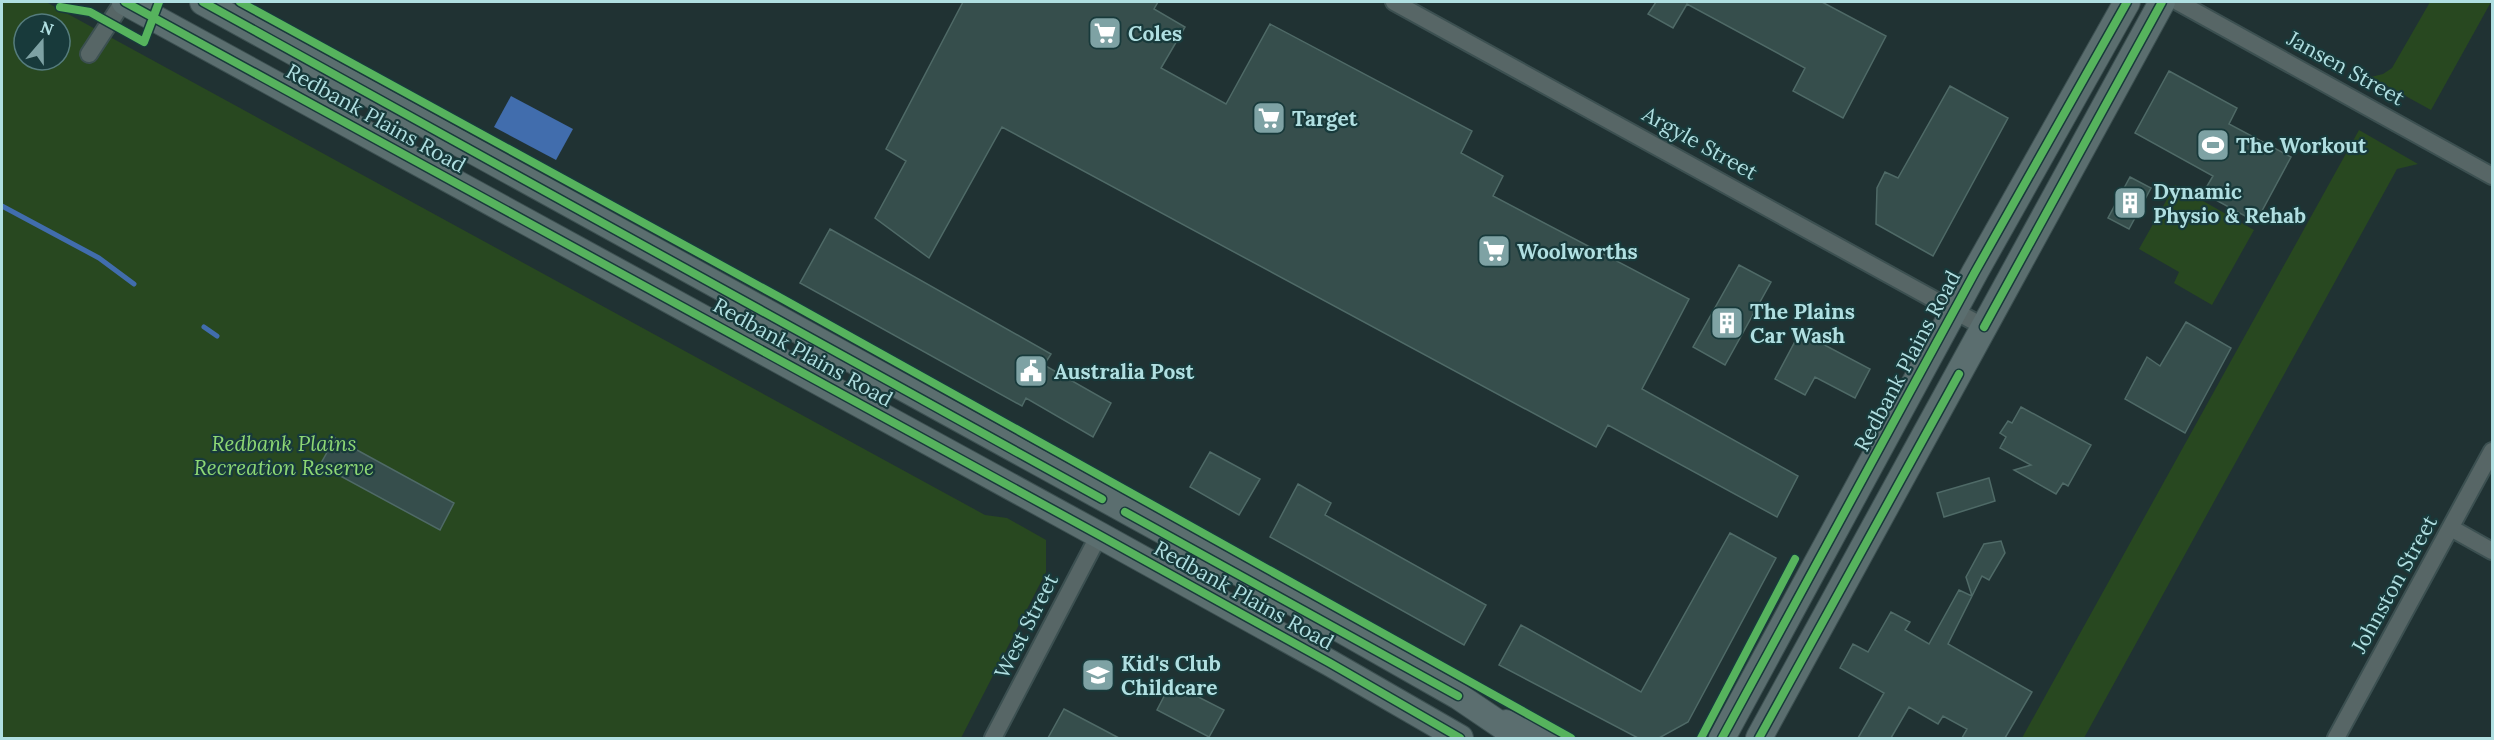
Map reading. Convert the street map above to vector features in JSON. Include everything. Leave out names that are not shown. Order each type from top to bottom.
[{"type":"main road","name":"Redbank Plains Road","points":[[124,2],[1099,535],[1460,738]]},
{"type":"main road","name":"Redbank Plains Road","points":[[203,2],[1305,609],[1458,696],[1520,738]]},
{"type":"main road","name":"Redbank Plains Road","points":[[1722,738],[1955,310],[2127,2]]},
{"type":"main road","points":[[1759,738],[1910,466],[2162,2]]},
{"type":"main road","points":[[1815,570],[1842,560],[1888,477],[1910,466]]},
{"type":"main road","points":[[1486,716],[1546,738]]},
{"type":"street","points":[[89,54],[124,2]]},
{"type":"street","name":"Argyle Street","points":[[1394,2],[1984,327]]},
{"type":"street","name":"Jansen Street","points":[[2178,2],[2493,176]]},
{"type":"street","name":"Johnston Street","points":[[2336,738],[2493,451]]},
{"type":"street","points":[[2451,528],[2493,551]]},
{"type":"street","name":"West Street","points":[[993,738],[1099,535]]},
{"type":"green space","name":"Redbank Plains Recreation Reserve","points":[[2,2],[46,2],[64,12],[12,12],[12,72],[72,72],[72,16],[985,515],[1007,518],[1046,540],[1046,572],[961,738],[2,738]]},
{"type":"green space","points":[[2430,2],[2491,2],[2431,110],[2371,77],[2383,74],[2392,68]]},
{"type":"green space","points":[[2359,130],[2418,164],[2397,169],[2084,738],[2022,738]]},
{"type":"green space","points":[[2175,185],[2254,230],[2212,305],[2174,283],[2179,272],[2139,249]]},
{"type":"water","points":[[511,96],[573,129],[556,160],[494,127]]},
{"type":"building","points":[[963,2],[1158,2],[1154,9],[1185,27],[1161,68],[1226,104],[1270,24],[1472,131],[1461,153],[1503,176],[1493,196],[1689,299],[1642,389],[1798,476],[1777,517],[1608,425],[1596,447],[1002,127],[929,258],[875,218],[906,161],[886,149]]},
{"type":"building","points":[[1656,2],[1822,2],[1886,36],[1843,118],[1793,91],[1805,68],[1687,4],[1673,28],[1648,14]]},
{"type":"building","name":"The Workout","points":[[2169,71],[2237,108],[2229,124],[2291,157],[2256,222],[2203,193],[2213,176],[2135,133]]},
{"type":"building","points":[[1950,86],[2008,118],[1933,256],[1876,224],[1877,188],[1885,172],[1898,178]]},
{"type":"building","name":"Dynamic Physio & Rehab","points":[[2130,177],[2151,188],[2129,229],[2108,218]]},
{"type":"building","points":[[830,229],[1051,354],[1044,365],[1111,403],[1093,437],[1026,398],[1022,406],[800,283]]},
{"type":"building","name":"The Plains Car Wash","points":[[1739,265],[1771,282],[1725,365],[1693,347]]},
{"type":"building","points":[[2186,322],[2231,348],[2185,433],[2125,399],[2147,357],[2160,366]]},
{"type":"building","points":[[1800,332],[1870,369],[1855,398],[1815,377],[1805,395],[1775,379]]},
{"type":"building","points":[[2021,407],[2091,445],[2068,486],[2063,483],[2056,494],[2014,470],[2031,465],[2000,448],[2006,437],[2000,433],[2008,421],[2012,423]]},
{"type":"building","points":[[335,438],[454,503],[440,530],[320,465]]},
{"type":"building","points":[[1210,452],[1260,479],[1239,515],[1190,487]]},
{"type":"building","points":[[1989,478],[1995,501],[1944,517],[1937,493]]},
{"type":"building","points":[[1298,484],[1331,503],[1325,515],[1486,605],[1464,645],[1270,537]]},
{"type":"building","points":[[1730,533],[1776,558],[1688,722],[1659,738],[1638,738],[1499,665],[1521,625],[1641,692]]},
{"type":"building","points":[[2001,541],[2005,553],[1989,580],[1982,576],[1972,596],[1966,577],[1984,544]]},
{"type":"building","points":[[1959,590],[1972,596],[1948,644],[2032,692],[2005,738],[1962,738],[1967,729],[1943,716],[1938,724],[1909,707],[1891,738],[1858,738],[1884,693],[1840,668],[1853,644],[1868,652],[1891,612],[1910,622],[1905,630],[1929,644]]},
{"type":"building","points":[[1171,683],[1224,710],[1209,737],[1157,710]]},
{"type":"building","points":[[1064,709],[1119,738],[1048,738]]},
{"type":"waterway","points":[[2,206],[99,258],[134,284]]},
{"type":"waterway","points":[[204,327],[217,336]]},
{"type":"cycle path","points":[[125,2],[1099,535],[1460,738]]},
{"type":"cycle path","points":[[60,7],[90,12],[144,42],[159,2]]},
{"type":"cycle path","points":[[203,2],[1102,499]]},
{"type":"cycle path","points":[[240,2],[781,298],[1571,738]]},
{"type":"cycle path","points":[[1722,738],[1975,272],[2127,2]]},
{"type":"cycle path","points":[[1984,327],[2162,2]]},
{"type":"cycle path","points":[[1759,738],[1959,374]]},
{"type":"cycle path","points":[[1125,512],[1458,696]]},
{"type":"cycle path","points":[[1701,738],[1795,559]]},
{"type":"place","name":"Coles","points":[[1105,33]]},
{"type":"place","name":"Target","points":[[1269,118]]},
{"type":"place","name":"The Workout","points":[[2213,145]]},
{"type":"place","name":"Dynamic Physio & Rehab","points":[[2130,203]]},
{"type":"place","name":"Woolworths","points":[[1494,251]]},
{"type":"place","name":"The Plains Car Wash","points":[[1727,323]]},
{"type":"place","name":"Australia Post","points":[[1031,371]]},
{"type":"place","name":"Kid's Club Childcare","points":[[1098,675]]}]
